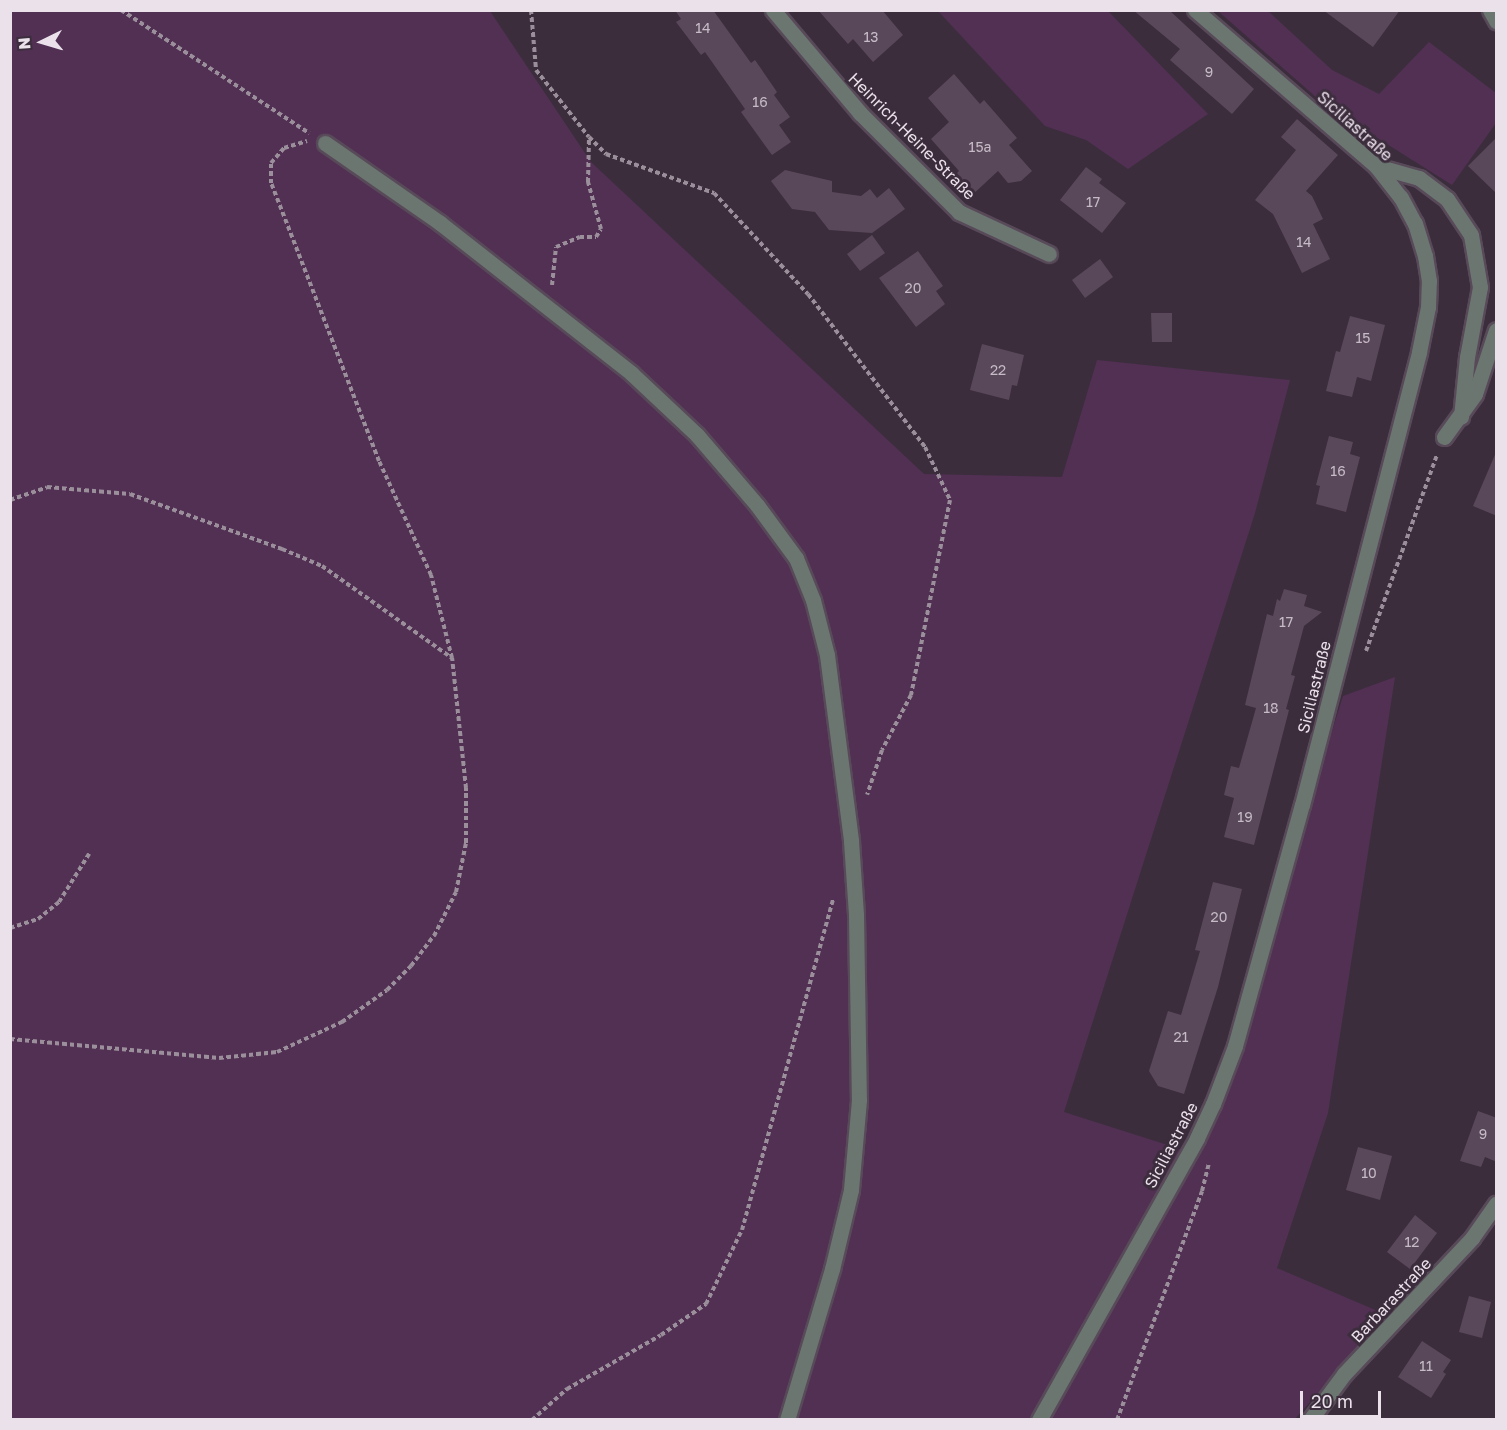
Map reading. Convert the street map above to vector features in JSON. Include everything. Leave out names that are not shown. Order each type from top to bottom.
[{"type":"street","name":"Heinrich-Heine-Straße","points":[[773,10],[860,112],[960,212],[1049,254]]},
{"type":"street","name":"Siciliastraße","points":[[1039,1419],[1213,1104],[1235,1046],[1302,805],[1419,352],[1428,307],[1429,281],[1425,256],[1415,224],[1401,198],[1376,166],[1195,10]]},
{"type":"street","points":[[1490,10],[1497,21]]},
{"type":"street","points":[[325,143],[440,223],[631,373],[697,435],[757,505],[796,558],[813,600],[827,655],[852,852],[856,915],[859,1100],[851,1190],[832,1269],[787,1419]]},
{"type":"street","points":[[1376,166],[1419,178],[1447,199],[1471,235],[1480,287],[1467,357],[1461,417]]},
{"type":"street","points":[[1444,437],[1461,417],[1474,394],[1497,330]]},
{"type":"street","name":"Barbarastraße","points":[[1310,1419],[1344,1374],[1472,1238],[1497,1204]]},
{"type":"path","points":[[121,10],[325,143]]},
{"type":"path","points":[[531,10],[536,70],[589,137],[606,154],[714,193],[815,303],[925,447],[950,500],[911,695],[882,750],[865,801]]},
{"type":"path","points":[[549,309],[556,247],[580,237],[596,237],[602,229],[588,182],[589,137]]},
{"type":"path","points":[[10,1039],[219,1058],[251,1057],[277,1052],[342,1022],[387,990],[411,966],[434,936],[456,892],[466,843],[466,788],[452,658],[431,575],[379,461],[271,183],[271,163],[284,148],[303,140],[325,143]]},
{"type":"path","points":[[1363,659],[1444,437]]},
{"type":"path","points":[[10,500],[47,488],[130,494],[261,541],[322,566],[452,658]]},
{"type":"path","points":[[10,928],[38,919],[59,902],[89,854]]},
{"type":"path","points":[[532,1419],[567,1389],[661,1335],[706,1304],[742,1230],[833,897]]},
{"type":"path","points":[[1117,1419],[1202,1191],[1210,1157]]},
{"type":"shaded area","points":[[10,11],[490,11],[591,162],[924,474],[1062,477],[1097,360],[1290,380],[1255,513],[1064,1112],[1199,1155],[1343,696],[1395,677],[1328,1113],[1277,1268],[1387,1315],[1295,1419],[11,1419]]},
{"type":"shaded area","points":[[938,11],[1108,11],[1208,114],[1128,169],[1086,140],[1045,126]]},
{"type":"shaded area","points":[[1218,11],[1268,11],[1332,70],[1379,94],[1429,42],[1496,93],[1496,123],[1452,185],[1325,105]]},
{"type":"building","points":[[675,10],[713,10],[751,63],[755,60],[777,92],[774,95],[790,117],[779,125],[791,142],[772,155],[741,112],[745,109],[705,52],[701,55],[676,22],[681,19]]},
{"type":"building","points":[[818,10],[882,10],[903,35],[873,62],[853,39],[848,44]]},
{"type":"building","points":[[1133,10],[1169,10],[1254,89],[1232,114],[1170,60],[1180,49]]},
{"type":"building","points":[[1323,10],[1400,10],[1373,47]]},
{"type":"building","points":[[954,74],[980,104],[984,100],[1017,138],[1009,145],[1032,171],[1021,181],[1008,183],[998,171],[970,197],[952,178],[959,171],[931,139],[949,122],[928,98]]},
{"type":"building","points":[[1297,119],[1338,155],[1306,191],[1312,196],[1323,219],[1313,224],[1330,259],[1302,273],[1273,214],[1255,200],[1296,150],[1281,137]]},
{"type":"building","points":[[1497,137],[1497,194],[1468,166]]},
{"type":"building","points":[[1086,167],[1102,179],[1099,183],[1126,203],[1102,233],[1060,200]]},
{"type":"building","points":[[785,170],[832,181],[832,192],[861,196],[870,189],[877,198],[889,188],[905,209],[872,233],[829,230],[815,212],[792,209],[771,181]]},
{"type":"building","points":[[872,235],[885,253],[860,271],[847,254]]},
{"type":"building","points":[[918,251],[943,286],[936,291],[945,304],[916,327],[879,278]]},
{"type":"building","points":[[1100,259],[1113,277],[1085,298],[1072,280]]},
{"type":"building","points":[[1151,313],[1172,313],[1172,342],[1152,342]]},
{"type":"building","points":[[1350,316],[1385,325],[1371,381],[1357,377],[1352,397],[1326,391],[1336,351],[1340,352]]},
{"type":"building","points":[[982,344],[1024,355],[1017,386],[1012,385],[1009,400],[970,390]]},
{"type":"building","points":[[1329,436],[1353,442],[1350,454],[1360,457],[1346,512],[1316,504],[1320,486],[1316,485]]},
{"type":"building","points":[[1497,450],[1497,516],[1473,506]]},
{"type":"building","points":[[1284,589],[1307,595],[1304,606],[1322,612],[1304,626],[1291,675],[1295,676],[1286,709],[1289,710],[1254,845],[1224,837],[1234,798],[1224,795],[1231,766],[1239,768],[1256,708],[1245,705],[1267,614],[1273,616],[1277,599],[1280,601]]},
{"type":"building","points":[[1213,882],[1242,889],[1218,987],[1184,1094],[1158,1086],[1149,1071],[1168,1011],[1181,1015],[1200,951],[1195,950]]},
{"type":"building","points":[[1478,1111],[1497,1118],[1497,1162],[1485,1157],[1481,1167],[1460,1161]]},
{"type":"building","points":[[1358,1147],[1392,1156],[1380,1200],[1346,1190]]},
{"type":"building","points":[[1415,1215],[1437,1233],[1410,1269],[1387,1252]]},
{"type":"building","points":[[1469,1296],[1491,1302],[1482,1338],[1459,1332]]},
{"type":"building","points":[[1422,1341],[1451,1360],[1443,1372],[1446,1374],[1431,1398],[1398,1377]]}]
